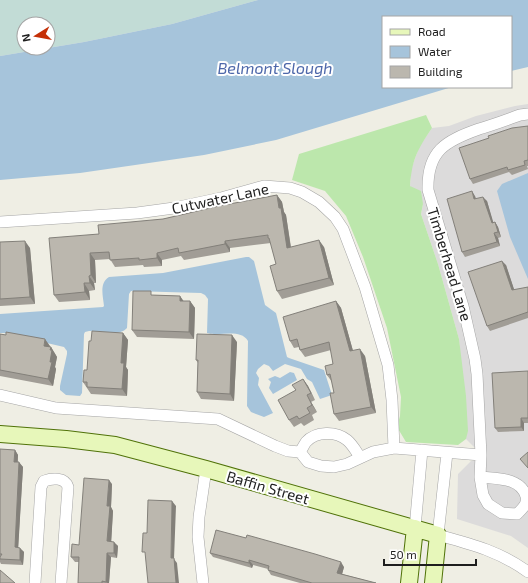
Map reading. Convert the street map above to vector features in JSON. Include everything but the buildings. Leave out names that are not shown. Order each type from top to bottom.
[{"type":"street","name":"Timberhead Lane","points":[[480,477],[481,455],[475,359],[463,306],[428,190],[428,177],[430,166],[436,154],[454,139],[520,115],[528,114]]},
{"type":"street","name":"Cutwater Lane","points":[[0,222],[136,213],[159,210],[221,198],[264,186],[290,188],[302,192],[319,202],[335,217],[343,229],[364,287],[388,365],[392,400],[394,448]]},
{"type":"street","points":[[0,395],[56,408],[218,419],[275,446],[300,452],[308,462],[321,466],[334,467],[347,464],[373,452],[394,448],[481,455]]},
{"type":"street","name":"Baffin Street","points":[[0,434],[66,439],[115,446],[206,469],[438,534],[491,551],[528,572]]},
{"type":"street","points":[[300,452],[307,442],[313,437],[319,434],[331,434],[348,440],[360,457]]},
{"type":"street","points":[[409,583],[422,450]]},
{"type":"street","points":[[433,583],[447,452]]},
{"type":"street","points":[[205,582],[198,537],[199,517],[206,469]]},
{"type":"street","points":[[35,583],[41,487],[44,481],[50,479],[63,480],[66,482],[68,487],[61,583]]},
{"type":"shaded area","points":[[0,0],[258,0],[172,24],[56,47],[56,16],[16,16],[16,53],[0,56]]},
{"type":"shaded area","points":[[528,104],[528,548],[511,536],[457,519],[458,474],[471,461],[486,459],[466,439],[459,339],[438,264],[421,214],[423,204],[410,186],[411,170],[419,147],[432,128],[449,126],[476,116]]},
{"type":"green space","points":[[426,115],[432,128],[416,156],[412,169],[410,186],[421,191],[423,204],[421,214],[438,264],[459,339],[466,396],[468,431],[466,439],[458,445],[406,442],[397,427],[400,416],[401,397],[387,328],[363,257],[346,216],[325,191],[292,180],[299,154]]},
{"type":"water","name":"Belmont Slough","points":[[258,0],[528,0],[528,67],[512,71],[512,16],[382,16],[382,88],[449,88],[276,140],[204,155],[80,173],[0,180],[0,56],[16,53],[16,56],[56,56],[56,47],[172,24]]},
{"type":"water","points":[[528,173],[528,279],[510,237],[497,191],[502,184]]},
{"type":"water","points":[[249,257],[254,261],[265,305],[276,313],[287,357],[324,370],[332,395],[320,399],[312,382],[307,379],[301,369],[285,364],[273,371],[269,366],[264,364],[256,373],[259,378],[258,385],[273,413],[264,417],[251,412],[247,406],[248,341],[244,337],[235,334],[207,333],[208,299],[201,293],[131,291],[129,294],[127,328],[124,331],[109,333],[89,331],[85,332],[84,334],[82,393],[80,396],[66,395],[60,390],[67,354],[64,347],[0,333],[0,314],[103,307],[103,286],[109,277],[163,273]]},
{"type":"water","points":[[290,372],[294,373],[297,380],[273,394],[269,388],[271,382],[268,379],[275,376],[280,378]]}]
